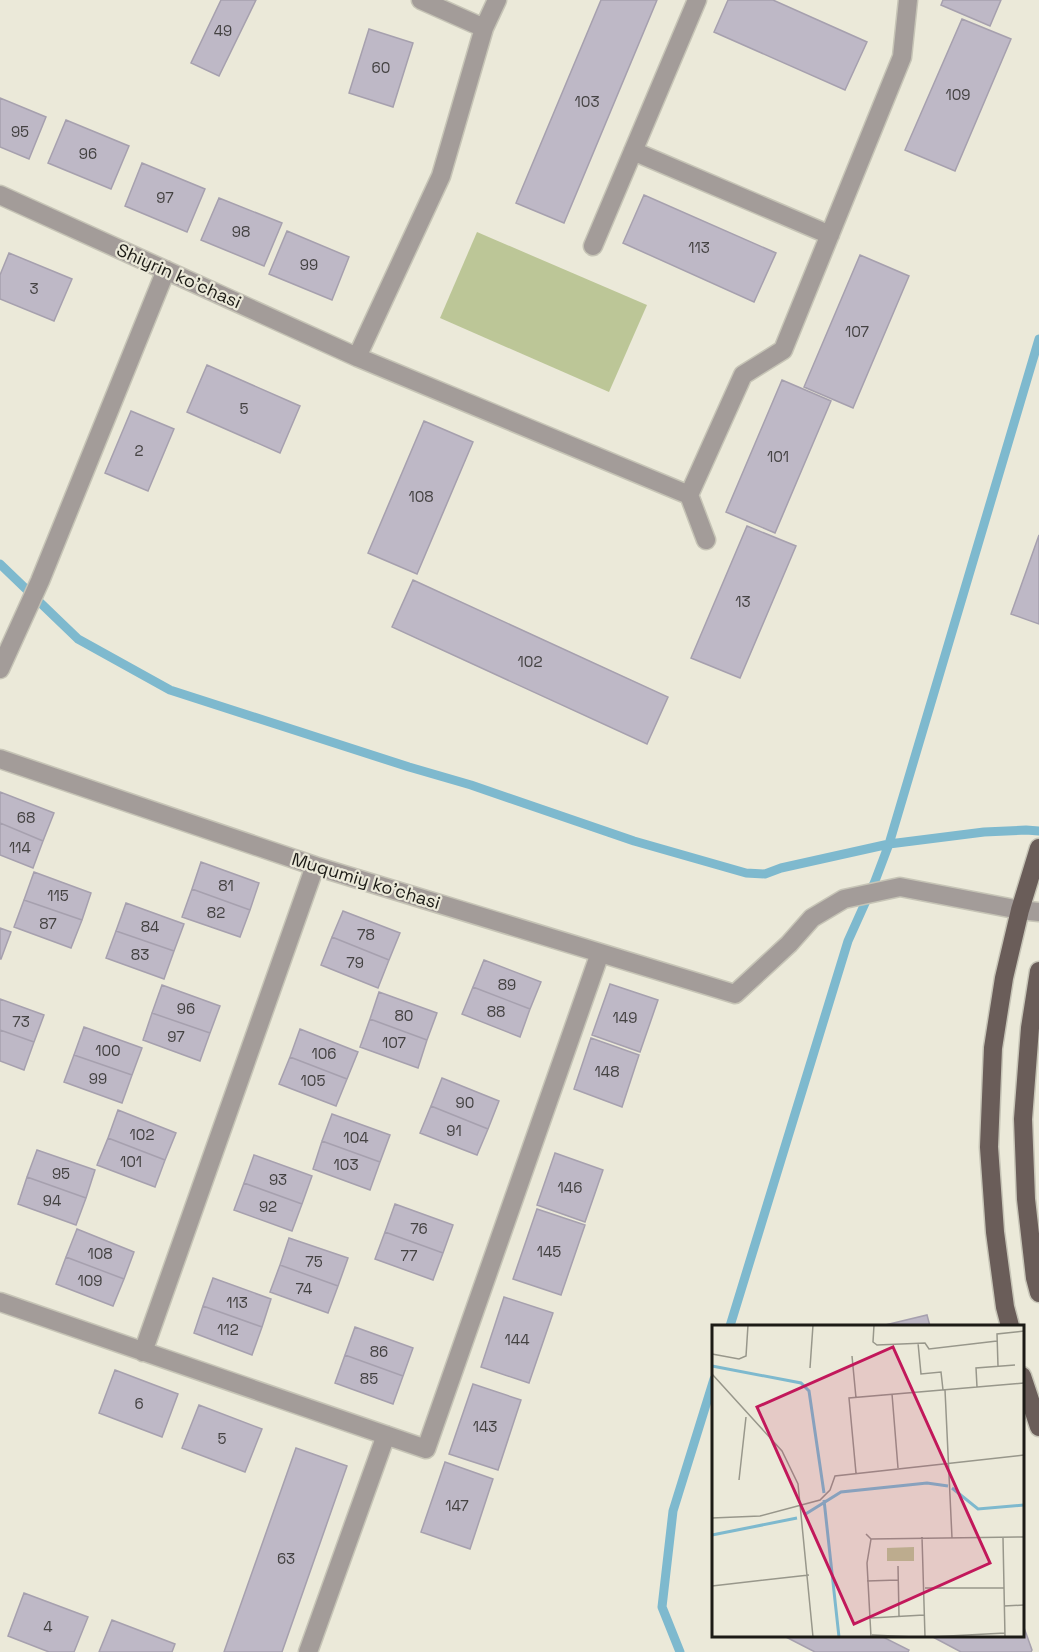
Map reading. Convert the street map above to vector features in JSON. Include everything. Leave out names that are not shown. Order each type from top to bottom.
[{"type":"main road","points":[[1010,1325],[1005,1307],[995,1232],[988,1147],[993,1048],[1004,978],[1020,910],[1039,848]]},
{"type":"main road","points":[[1039,971],[1030,1028],[1023,1119],[1026,1199],[1035,1278],[1039,1293]]},
{"type":"main road","points":[[1024,1379],[1039,1427]]},
{"type":"street","points":[[421,0],[484,28]]},
{"type":"street","points":[[357,357],[441,176],[484,28],[497,0]]},
{"type":"street","points":[[593,246],[697,0]]},
{"type":"street","points":[[706,540],[689,495],[743,375],[783,350],[902,57],[908,0]]},
{"type":"street","points":[[633,151],[830,235]]},
{"type":"street","name":"Shiyrin ko'chasi","points":[[0,195],[357,357],[689,495]]},
{"type":"street","points":[[0,669],[40,581],[166,270]]},
{"type":"street","name":"Muqumiy ko'chasi","points":[[0,759],[315,867],[735,994],[789,944],[812,918],[844,899],[900,887],[1020,910]]},
{"type":"street","points":[[143,1352],[315,867]]},
{"type":"street","points":[[1020,910],[1039,912]]},
{"type":"street","points":[[0,1302],[426,1449],[600,953]]},
{"type":"street","points":[[308,1652],[386,1435]]},
{"type":"green space","points":[[477,232],[647,305],[609,392],[440,318]]},
{"type":"building","points":[[221,0],[256,0],[219,76],[191,63]]},
{"type":"building","points":[[601,0],[657,0],[564,223],[516,203]]},
{"type":"building","points":[[728,0],[773,0],[867,42],[845,90],[714,32]]},
{"type":"building","points":[[943,0],[1001,0],[990,26],[941,5]]},
{"type":"building","points":[[962,19],[1011,39],[955,171],[905,150]]},
{"type":"building","points":[[369,29],[413,43],[393,107],[349,93]]},
{"type":"building","points":[[0,98],[46,117],[29,159],[0,147]]},
{"type":"building","points":[[66,120],[129,146],[111,189],[48,163]]},
{"type":"building","points":[[142,163],[205,189],[187,232],[125,206]]},
{"type":"building","points":[[644,195],[776,253],[754,302],[623,243]]},
{"type":"building","points":[[219,198],[282,223],[264,266],[201,240]]},
{"type":"building","points":[[287,231],[349,257],[332,300],[269,274]]},
{"type":"building","points":[[9,253],[72,279],[54,321],[0,299],[0,275]]},
{"type":"building","points":[[860,255],[909,276],[853,408],[804,387]]},
{"type":"building","points":[[207,365],[300,406],[280,453],[187,412]]},
{"type":"building","points":[[782,380],[831,401],[775,533],[726,512]]},
{"type":"building","points":[[131,411],[174,429],[148,491],[105,473]]},
{"type":"building","points":[[424,421],[473,442],[417,574],[368,553]]},
{"type":"building","points":[[747,526],[796,546],[740,678],[691,658]]},
{"type":"building","points":[[1039,535],[1039,624],[1011,614]]},
{"type":"building","points":[[413,580],[668,697],[647,744],[392,627]]},
{"type":"building","points":[[0,792],[54,813],[43,841],[0,823]]},
{"type":"building","points":[[0,823],[43,841],[33,868],[0,855]]},
{"type":"building","points":[[201,862],[259,883],[250,910],[192,889]]},
{"type":"building","points":[[34,872],[91,893],[82,920],[24,900]]},
{"type":"building","points":[[192,889],[250,910],[240,937],[182,917]]},
{"type":"building","points":[[24,900],[82,920],[71,948],[14,927]]},
{"type":"building","points":[[126,903],[184,924],[174,951],[116,931]]},
{"type":"building","points":[[343,911],[400,933],[389,960],[332,937]]},
{"type":"building","points":[[0,928],[11,932],[1,959],[0,959]]},
{"type":"building","points":[[116,931],[174,951],[164,979],[106,958]]},
{"type":"building","points":[[332,937],[389,960],[378,988],[321,965]]},
{"type":"building","points":[[484,960],[541,982],[530,1009],[473,987]]},
{"type":"building","points":[[610,984],[658,1000],[640,1052],[592,1035]]},
{"type":"building","points":[[162,985],[220,1006],[210,1033],[152,1013]]},
{"type":"building","points":[[473,987],[530,1009],[520,1037],[462,1014]]},
{"type":"building","points":[[379,992],[437,1013],[427,1040],[370,1019]]},
{"type":"building","points":[[0,999],[44,1015],[34,1042],[0,1030]]},
{"type":"building","points":[[152,1013],[210,1033],[200,1061],[143,1040]]},
{"type":"building","points":[[370,1019],[427,1040],[418,1068],[360,1047]]},
{"type":"building","points":[[84,1027],[142,1048],[132,1075],[74,1055]]},
{"type":"building","points":[[300,1029],[358,1052],[347,1079],[290,1057]]},
{"type":"building","points":[[0,1030],[34,1042],[24,1070],[0,1061]]},
{"type":"building","points":[[591,1038],[639,1055],[622,1107],[574,1089]]},
{"type":"building","points":[[74,1055],[132,1075],[122,1103],[64,1082]]},
{"type":"building","points":[[290,1057],[347,1079],[336,1106],[279,1084]]},
{"type":"building","points":[[442,1078],[499,1101],[488,1129],[431,1106]]},
{"type":"building","points":[[431,1106],[488,1129],[477,1155],[420,1133]]},
{"type":"building","points":[[118,1110],[176,1133],[165,1160],[108,1138]]},
{"type":"building","points":[[332,1114],[390,1135],[380,1162],[322,1141]]},
{"type":"building","points":[[108,1138],[165,1160],[155,1187],[97,1165]]},
{"type":"building","points":[[322,1141],[380,1162],[370,1190],[313,1169]]},
{"type":"building","points":[[37,1150],[95,1170],[86,1198],[27,1177]]},
{"type":"building","points":[[555,1153],[603,1170],[585,1222],[537,1205]]},
{"type":"building","points":[[254,1155],[312,1176],[302,1204],[244,1183]]},
{"type":"building","points":[[27,1177],[86,1198],[76,1225],[18,1204]]},
{"type":"building","points":[[244,1183],[302,1204],[292,1231],[234,1210]]},
{"type":"building","points":[[395,1204],[453,1225],[443,1253],[385,1232]]},
{"type":"building","points":[[537,1209],[585,1225],[561,1295],[513,1279]]},
{"type":"building","points":[[77,1229],[134,1252],[124,1279],[66,1257]]},
{"type":"building","points":[[385,1232],[443,1253],[433,1280],[375,1259]]},
{"type":"building","points":[[289,1238],[348,1258],[338,1286],[280,1265]]},
{"type":"building","points":[[66,1257],[124,1279],[113,1306],[56,1284]]},
{"type":"building","points":[[280,1265],[338,1286],[328,1313],[270,1292]]},
{"type":"building","points":[[213,1278],[271,1299],[262,1327],[203,1306]]},
{"type":"building","points":[[504,1297],[553,1313],[529,1383],[481,1367]]},
{"type":"building","points":[[203,1306],[262,1327],[252,1355],[194,1333]]},
{"type":"building","points":[[927,1315],[930,1325],[885,1325]]},
{"type":"building","points":[[355,1327],[413,1348],[403,1376],[345,1355]]},
{"type":"building","points":[[345,1355],[403,1376],[393,1404],[335,1383]]},
{"type":"building","points":[[115,1370],[178,1394],[162,1437],[99,1413]]},
{"type":"building","points":[[473,1384],[521,1400],[498,1470],[449,1454]]},
{"type":"building","points":[[199,1405],[262,1429],[245,1472],[182,1448]]},
{"type":"building","points":[[296,1448],[347,1466],[282,1652],[224,1652]]},
{"type":"building","points":[[445,1462],[493,1479],[470,1549],[421,1532]]},
{"type":"building","points":[[24,1593],[88,1617],[74,1652],[49,1652],[8,1636]]},
{"type":"building","points":[[112,1620],[175,1644],[172,1652],[99,1652]]},
{"type":"building","points":[[1024,1628],[1032,1650],[1031,1652],[961,1652],[933,1637],[1024,1637]]},
{"type":"building","points":[[786,1637],[883,1637],[909,1650],[908,1652],[815,1652]]},
{"type":"waterway","points":[[730,1325],[848,941],[889,844],[1039,339]]},
{"type":"waterway","points":[[0,564],[78,639],[170,690],[471,785],[634,841],[746,873],[765,874],[781,868],[889,844],[984,832],[1039,831]]},
{"type":"waterway","points":[[680,1652],[662,1607],[673,1511],[712,1385]]}]
